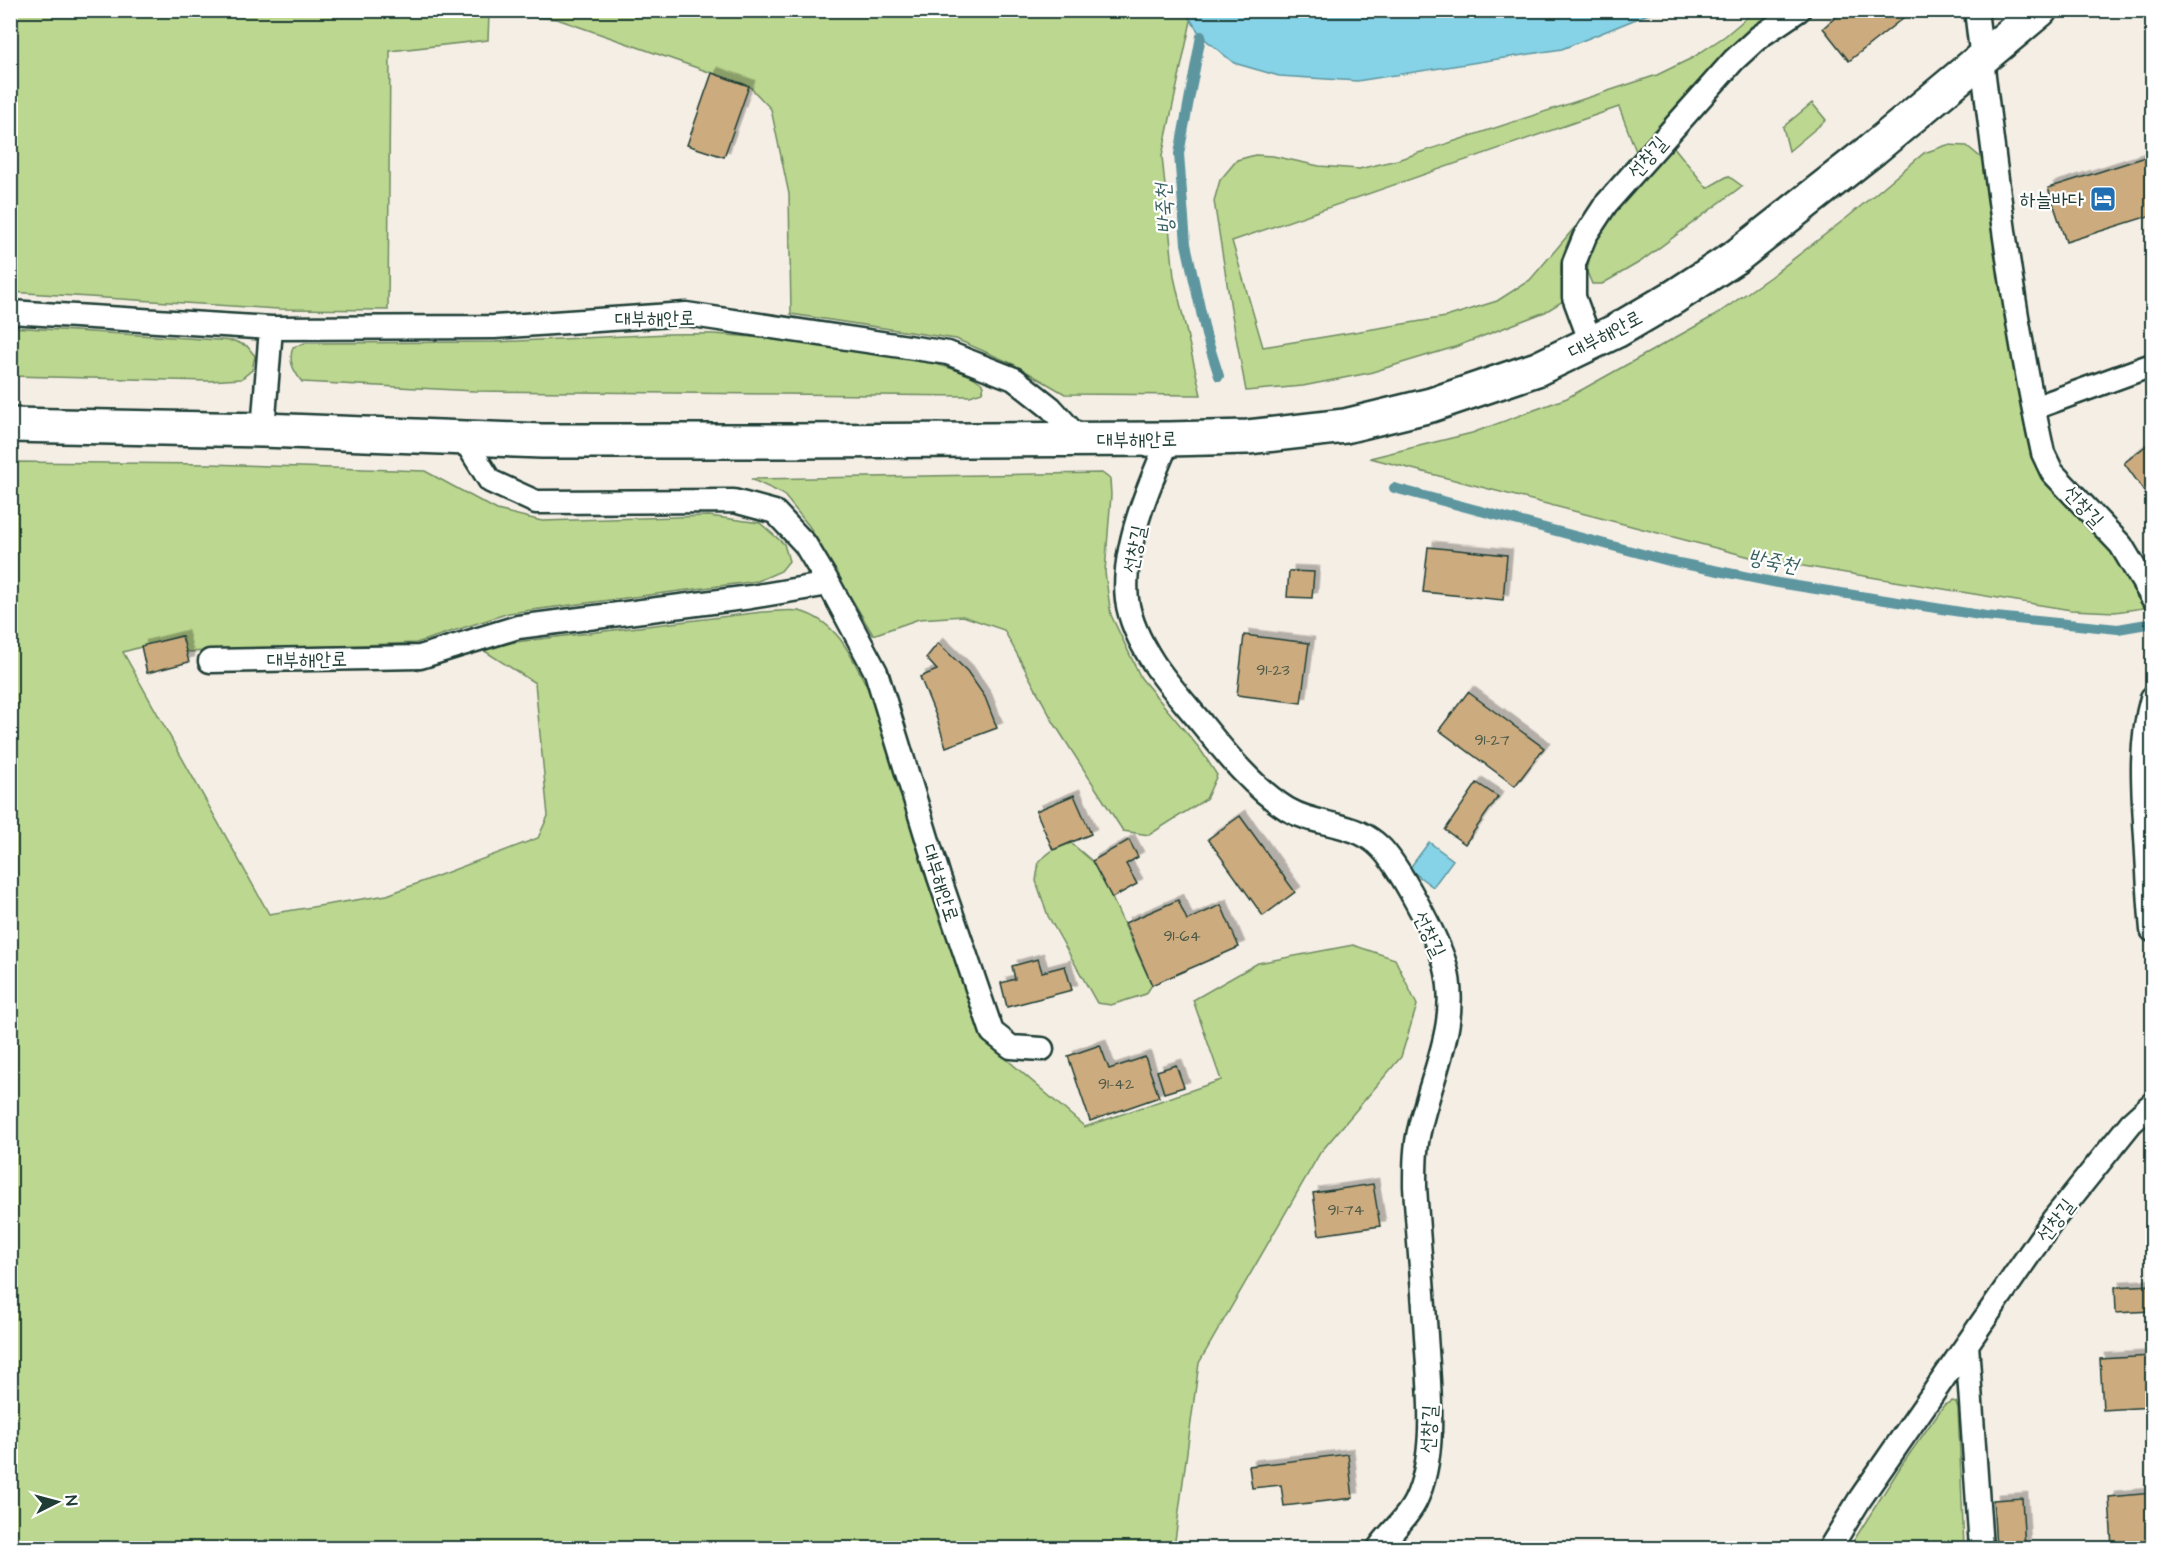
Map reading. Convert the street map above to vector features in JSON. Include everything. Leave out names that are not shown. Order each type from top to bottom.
[{"type":"street","name":"대부해안로","points":[[10,425],[263,430],[542,441],[1169,439],[1248,437],[1345,426],[1431,405],[1537,369],[1616,331],[1674,297],[1737,256],[1873,149],[2040,10]]},
{"type":"lane","name":"선창길","points":[[1591,343],[1574,297],[1574,263],[1585,236],[1606,204],[1734,60],[1759,37],[1799,10]]},
{"type":"lane","name":"선창길","points":[[1976,10],[1995,166],[2043,453],[2052,471],[2121,545],[2148,587]]},
{"type":"lane","name":"대부해안로","points":[[10,312],[271,328],[494,327],[686,314],[948,353],[1014,379],[1051,408],[1080,440]]},
{"type":"lane","points":[[263,430],[271,328]]},
{"type":"lane","points":[[2034,408],[2152,365]]},
{"type":"lane","name":"대부해안로","points":[[464,439],[490,481],[536,502],[734,501],[775,512],[805,544],[876,672],[939,878],[992,1032],[1011,1047],[1042,1049]]},
{"type":"lane","name":"선창길","points":[[1169,439],[1132,540],[1127,571],[1127,601],[1136,629],[1148,654],[1231,760],[1259,786],[1287,809],[1314,822],[1360,833],[1378,845],[1391,860],[1435,939],[1450,988],[1450,1015],[1419,1128],[1416,1156],[1415,1186],[1429,1376],[1430,1424],[1427,1457],[1422,1484],[1414,1504],[1379,1548]]},
{"type":"lane","name":"대부해안로","points":[[210,661],[420,657],[518,627],[751,597],[829,584]]},
{"type":"lane","points":[[2152,698],[2146,721],[2143,750],[2152,930]]},
{"type":"lane","name":"선창길","points":[[1830,1548],[1860,1499],[2053,1220],[2131,1123],[2152,1104]]},
{"type":"lane","points":[[1966,1344],[1981,1548]]},
{"type":"green space","points":[[10,11],[1185,11],[1191,21],[1162,156],[1174,277],[1201,395],[1065,394],[1013,364],[956,339],[791,314],[789,194],[771,109],[749,86],[557,19],[489,14],[488,40],[390,51],[388,310],[278,309],[11,292]]},
{"type":"green space","points":[[1755,11],[1785,11],[1637,154],[1619,107],[1232,241],[1263,347],[1446,317],[1497,301],[1530,280],[1575,227],[1561,262],[1565,300],[1545,312],[1455,347],[1369,373],[1303,386],[1246,391],[1214,201],[1220,180],[1237,160],[1255,155],[1273,156],[1319,166],[1359,169],[1397,160],[1657,75],[1692,58],[1725,36]]},
{"type":"green space","points":[[1812,103],[1826,120],[1789,151],[1783,127]]},
{"type":"green space","points":[[1947,145],[1967,146],[1985,161],[2036,457],[2107,544],[2144,608],[2115,612],[2071,610],[1754,558],[1370,458],[1472,433],[1567,398],[1714,316],[1770,277],[1849,216],[1924,153]]},
{"type":"green space","points":[[1673,146],[1707,188],[1728,176],[1742,186],[1640,262],[1602,284],[1592,284],[1587,272],[1592,243],[1620,202]]},
{"type":"green space","points":[[11,327],[234,341],[247,346],[255,356],[252,370],[241,379],[209,381],[11,376]]},
{"type":"green space","points":[[668,334],[750,337],[864,350],[941,366],[969,375],[984,386],[982,392],[970,396],[474,391],[302,382],[291,361],[293,347],[305,343],[495,342]]},
{"type":"green space","points":[[11,462],[210,464],[425,471],[497,510],[542,521],[709,516],[760,523],[784,544],[789,561],[781,571],[758,581],[509,613],[416,643],[186,652],[181,636],[123,652],[269,914],[387,895],[538,838],[548,816],[535,683],[483,650],[515,642],[795,610],[813,616],[835,633],[851,656],[870,693],[981,1037],[1085,1127],[1221,1080],[1193,1000],[1258,963],[1353,945],[1395,959],[1417,1005],[1401,1057],[1320,1153],[1199,1363],[1174,1548],[11,1548]]},
{"type":"green space","points":[[1102,473],[1110,479],[1111,495],[1105,572],[1111,615],[1141,678],[1200,749],[1217,775],[1206,799],[1149,835],[1123,831],[1054,723],[1004,630],[963,616],[919,619],[873,635],[809,526],[783,494],[751,479]]},
{"type":"green space","points":[[1071,843],[1092,861],[1112,898],[1152,985],[1146,994],[1111,1005],[1097,1003],[1048,916],[1036,881],[1039,861],[1053,850]]},
{"type":"green space","points":[[1952,1401],[1956,1402],[1958,1408],[1964,1548],[1849,1548],[1901,1466],[1944,1405]]},
{"type":"water","points":[[1185,11],[1656,11],[1562,49],[1357,81],[1279,76],[1234,63],[1201,36]]},
{"type":"water","points":[[1429,842],[1453,860],[1433,887],[1409,869]]},
{"type":"building","points":[[1844,10],[1913,10],[1849,61],[1823,28]]},
{"type":"building","points":[[712,73],[749,86],[724,157],[687,145]]},
{"type":"building","points":[[2146,157],[2152,178],[2152,215],[2066,242],[2048,188]]},
{"type":"building","points":[[2152,441],[2152,502],[2124,463]]},
{"type":"building","points":[[1428,547],[1507,555],[1503,600],[1423,592]]},
{"type":"building","points":[[1289,571],[1314,572],[1312,598],[1287,597]]},
{"type":"building","points":[[1244,635],[1309,643],[1301,703],[1237,695]]},
{"type":"building","points":[[182,636],[189,662],[147,673],[141,646]]},
{"type":"building","points":[[938,643],[967,671],[985,697],[997,728],[946,747],[920,677],[937,670],[926,658]]},
{"type":"building","points":[[1468,692],[1544,748],[1515,786],[1439,730]]},
{"type":"building","points":[[1477,783],[1498,797],[1465,844],[1445,830]]},
{"type":"building","points":[[1074,795],[1091,834],[1053,850],[1036,811]]},
{"type":"building","points":[[1240,816],[1295,892],[1263,916],[1208,839]]},
{"type":"building","points":[[1129,840],[1138,857],[1126,864],[1137,884],[1112,898],[1092,861]]},
{"type":"building","points":[[1178,900],[1187,920],[1221,905],[1239,947],[1152,985],[1125,923]]},
{"type":"building","points":[[1038,959],[1042,972],[1065,966],[1072,990],[1007,1007],[1001,983],[1015,979],[1012,966]]},
{"type":"building","points":[[1100,1045],[1109,1069],[1145,1057],[1159,1097],[1090,1121],[1068,1056]]},
{"type":"building","points":[[1176,1065],[1184,1087],[1164,1093],[1157,1071]]},
{"type":"building","points":[[1373,1184],[1380,1226],[1319,1235],[1313,1193]]},
{"type":"building","points":[[2152,1285],[2152,1311],[2116,1313],[2115,1287]]},
{"type":"building","points":[[2152,1356],[2152,1407],[2103,1410],[2100,1359]]},
{"type":"building","points":[[1348,1454],[1353,1498],[1284,1506],[1281,1485],[1252,1488],[1249,1466]]},
{"type":"building","points":[[2152,1493],[2152,1548],[2112,1548],[2109,1497]]},
{"type":"building","points":[[2022,1498],[2025,1548],[1996,1548],[1993,1500]]},
{"type":"waterway","name":"방죽천","points":[[1201,36],[1179,154],[1186,244],[1206,335],[1219,376]]},
{"type":"waterway","name":"방죽천","points":[[1394,488],[1669,561],[1778,583],[1986,616],[2118,629],[2152,621]]},
{"type":"place","name":"하늘바다","points":[[2103,199]]}]
